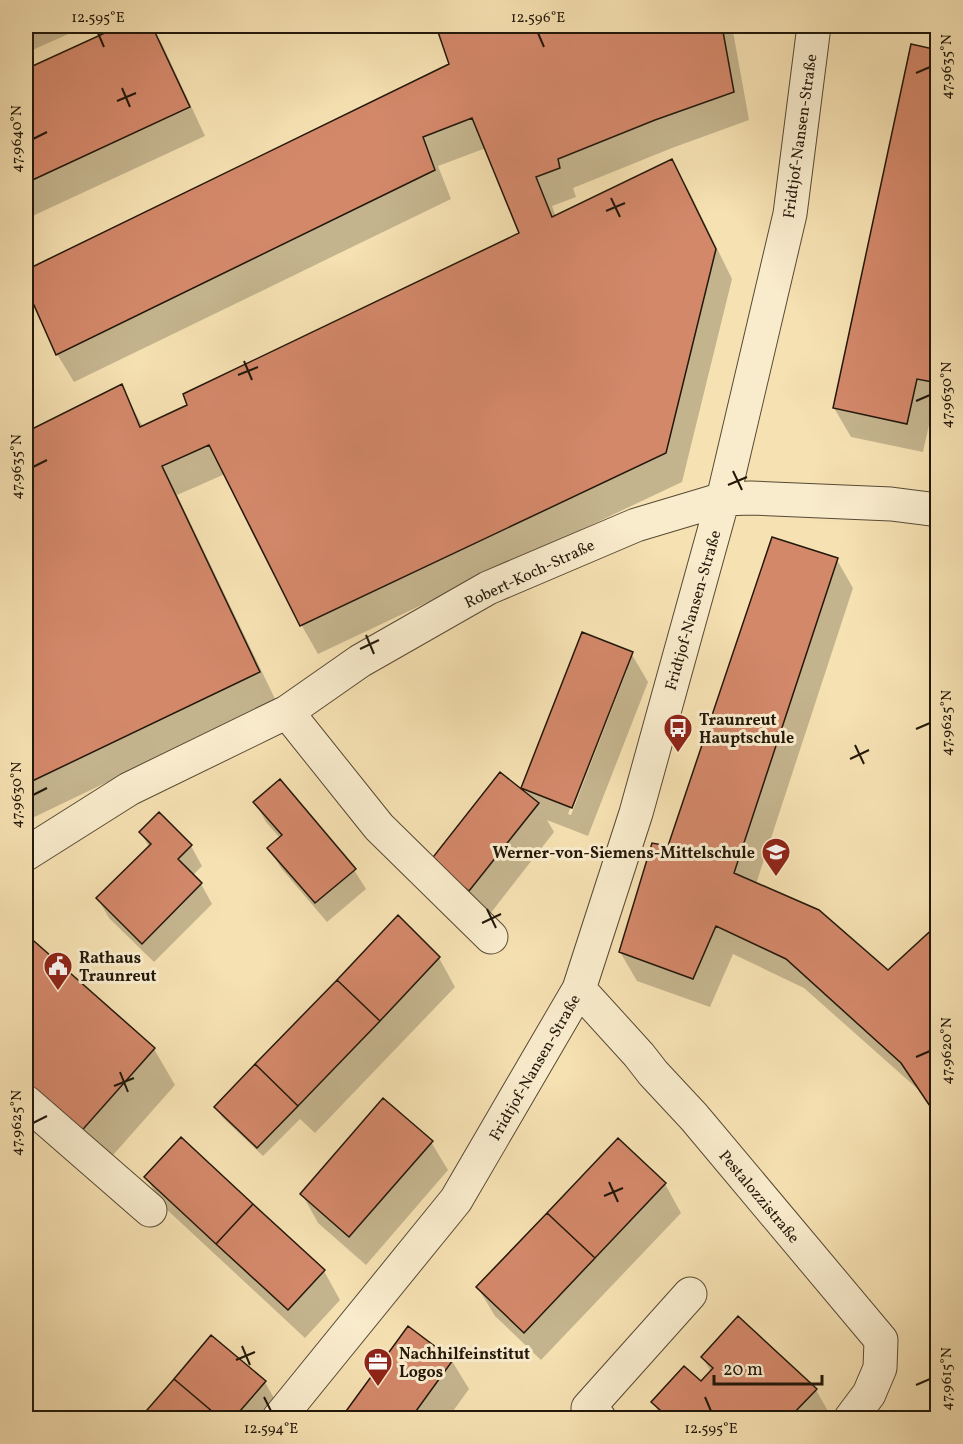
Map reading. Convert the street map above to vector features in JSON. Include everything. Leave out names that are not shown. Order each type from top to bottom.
[{"type":"street","name":"Fridtjof-Nansen-Straße","points":[[279,1419],[456,1200],[579,989],[636,813],[723,499],[790,214],[814,26]]},
{"type":"street","name":"Robert-Koch-Straße","points":[[26,854],[129,789],[287,712],[360,661],[488,588],[636,525],[723,499],[751,498],[891,504],[938,510]]},
{"type":"street","points":[[287,712],[379,827],[491,937]]},
{"type":"street","name":"Pestalozzistraße","points":[[579,989],[694,1117],[881,1340],[880,1368],[869,1394],[851,1419]]},
{"type":"street","points":[[26,1102],[150,1210]]},
{"type":"street","points":[[599,1419],[588,1408],[690,1294]]},
{"type":"building","points":[[120,26],[152,26],[190,107],[26,183],[26,69]]},
{"type":"building","points":[[436,26],[722,26],[734,92],[655,120],[558,159],[560,168],[536,177],[552,217],[672,159],[716,249],[666,453],[300,626],[209,445],[162,466],[260,672],[26,784],[26,432],[122,384],[140,427],[187,405],[183,394],[519,233],[472,118],[423,137],[435,170],[56,355],[26,287],[26,270],[449,64]]},
{"type":"building","points":[[911,44],[938,50],[938,383],[917,379],[907,424],[833,408]]},
{"type":"building","points":[[772,537],[838,558],[734,873],[819,910],[888,970],[938,924],[938,1118],[901,1063],[786,959],[716,926],[693,979],[619,952],[652,843],[668,846]]},
{"type":"building","points":[[582,632],[633,652],[572,808],[521,788]]},
{"type":"building","points":[[500,772],[539,803],[469,891],[430,861]]},
{"type":"building","points":[[280,779],[356,869],[315,903],[267,848],[282,835],[253,802]]},
{"type":"building","points":[[159,812],[192,845],[178,859],[202,883],[142,944],[96,898],[151,844],[139,832]]},
{"type":"building","points":[[398,915],[440,957],[380,1021],[337,980]]},
{"type":"building","name":"Rathaus Traunreut","points":[[26,934],[155,1048],[77,1136],[26,1091]]},
{"type":"building","points":[[337,980],[380,1021],[298,1106],[255,1064]]},
{"type":"building","points":[[255,1064],[298,1106],[257,1148],[214,1107]]},
{"type":"building","points":[[383,1098],[433,1141],[349,1237],[300,1194]]},
{"type":"building","points":[[181,1137],[253,1204],[216,1244],[144,1177]]},
{"type":"building","points":[[618,1138],[666,1183],[595,1258],[547,1213]]},
{"type":"building","points":[[253,1204],[325,1270],[288,1310],[216,1244]]},
{"type":"building","points":[[547,1213],[595,1258],[524,1333],[476,1287]]},
{"type":"building","points":[[738,1316],[817,1389],[789,1418],[669,1418],[651,1402],[684,1366],[701,1381],[713,1368],[701,1357]]},
{"type":"building","points":[[408,1326],[453,1360],[411,1418],[341,1418]]},
{"type":"building","points":[[211,1335],[266,1381],[234,1418],[220,1418],[174,1379]]},
{"type":"building","points":[[174,1379],[220,1418],[140,1418]]},
{"type":"place","name":"Traunreut Hauptschule","points":[[678,754]]},
{"type":"place","name":"Werner-von-Siemens-Mittelschule","points":[[776,878]]},
{"type":"place","name":"Rathaus Traunreut","points":[[58,992]]},
{"type":"place","name":"Nachhilfeinstitut Logos","points":[[378,1388]]}]
